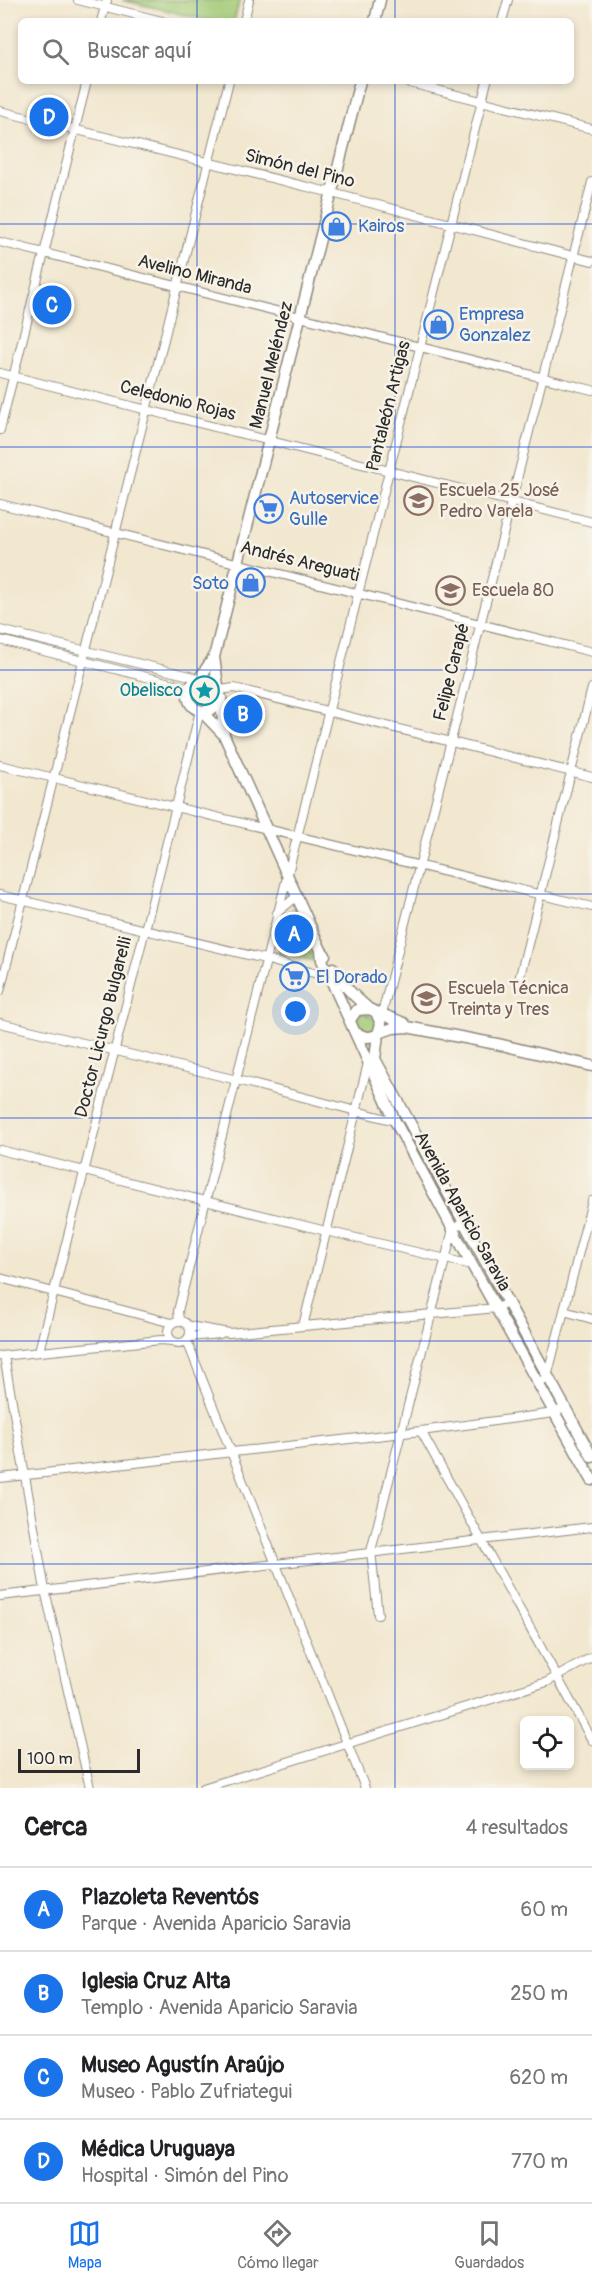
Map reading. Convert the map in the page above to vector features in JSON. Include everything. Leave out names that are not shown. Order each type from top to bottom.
[{"type":"street","points":[[78,0],[106,3],[153,18]]},
{"type":"street","points":[[245,18],[249,0]]},
{"type":"street","points":[[376,18],[380,0]]},
{"type":"street","points":[[503,18],[508,0]]},
{"type":"street","points":[[102,18],[106,3]]},
{"type":"street","points":[[0,430],[86,84]]},
{"type":"street","points":[[0,991],[228,84]]},
{"type":"street","name":"Manuel Meléndez","points":[[195,682],[214,657],[359,84]]},
{"type":"street","points":[[413,84],[592,129]]},
{"type":"street","name":"Pantaleón Artigas","points":[[175,1322],[487,84]]},
{"type":"street","name":"Simón del Pino","points":[[0,111],[332,193],[592,261]]},
{"type":"street","name":"Felipe Carapé","points":[[376,1012],[387,994],[592,182]]},
{"type":"street","name":"Avelino Miranda","points":[[0,242],[592,390]]},
{"type":"street","name":"Celedonio Rojas","points":[[0,373],[592,522]]},
{"type":"street","name":"Andrés Areguati","points":[[0,504],[592,652]]},
{"type":"street","points":[[0,630],[190,676],[195,682]]},
{"type":"street","points":[[0,640],[84,661],[195,682],[207,679],[220,691]]},
{"type":"street","name":"Manuel Meléndez","points":[[214,657],[220,691]]},
{"type":"street","points":[[195,682],[189,700],[193,707],[201,711],[214,708],[220,691]]},
{"type":"street","points":[[518,984],[592,687]]},
{"type":"street","points":[[220,691],[234,688],[592,777]]},
{"type":"street","name":"Avenida Aparicio Saravia","points":[[220,691],[224,735]]},
{"type":"street","name":"Avenida Aparicio Saravia","points":[[201,711],[224,735],[395,1120],[472,1265],[502,1305]]},
{"type":"street","name":"Doctor Licurgo Bulgarelli","points":[[39,1351],[201,711]]},
{"type":"street","points":[[0,765],[592,907]]},
{"type":"street","points":[[0,895],[265,959],[331,978]]},
{"type":"street","points":[[277,914],[297,896]]},
{"type":"street","name":"Avenida Aparicio Saravia","points":[[321,950],[327,956],[339,979],[376,1012],[404,1023],[407,1027]]},
{"type":"street","points":[[350,1020],[357,1010],[376,1012],[381,1024],[378,1033]]},
{"type":"street","points":[[0,1023],[395,1120]]},
{"type":"street","points":[[356,1033],[366,1038],[407,1027],[502,1045],[592,1066]]},
{"type":"street","name":"Avenida Aparicio Saravia","points":[[378,1033],[375,1059],[464,1222],[502,1305],[559,1410],[592,1480]]},
{"type":"street","points":[[303,1326],[368,1063]]},
{"type":"street","points":[[0,1150],[472,1265]]},
{"type":"street","points":[[543,1380],[564,1311],[592,1201]]},
{"type":"street","points":[[378,1615],[371,1551],[453,1229],[464,1222]]},
{"type":"street","points":[[0,1278],[189,1326],[229,1333]]},
{"type":"street","points":[[90,1788],[45,1590],[2,1356],[172,1341],[179,1343],[188,1339],[229,1333],[502,1305]]},
{"type":"street","points":[[564,1311],[592,1318]]},
{"type":"street","points":[[172,1341],[168,1330],[175,1322]]},
{"type":"street","points":[[189,1326],[188,1339],[230,1452],[365,1788]]},
{"type":"street","points":[[0,1478],[421,1431],[559,1410]]},
{"type":"street","name":"Avenida Aparicio Saravia","points":[[559,1410],[592,1457]]},
{"type":"street","points":[[421,1431],[592,1740]]},
{"type":"street","points":[[0,1596],[592,1527]]},
{"type":"street","points":[[202,1788],[547,1682],[592,1657]]},
{"type":"green space","points":[[122,0],[240,0],[235,18],[198,18]]},
{"type":"green space","points":[[295,908],[314,961],[279,953],[287,916]]},
{"type":"green space","points":[[362,1012],[374,1018],[377,1028],[372,1033],[362,1031],[355,1017]]},
{"type":"green space","points":[[361,1038],[375,1039],[372,1059],[445,1204]]},
{"type":"place","name":"Médica Uruguaya","points":[[49,117]]},
{"type":"place","name":"Kairos","points":[[337,226]]},
{"type":"place","name":"Museo Agustín Araújo","points":[[52,305]]},
{"type":"place","name":"Empresa Gonzalez","points":[[438,324]]},
{"type":"place","name":"Escuela 25 José Pedro Varela","points":[[418,500]]},
{"type":"place","name":"Autoservice Gulle","points":[[268,508]]},
{"type":"place","name":"Soto","points":[[250,583]]},
{"type":"place","name":"Escuela 80","points":[[451,590]]},
{"type":"place","name":"Obelisco","points":[[204,690]]},
{"type":"place","name":"Iglesia Cruz Alta","points":[[243,714]]},
{"type":"place","name":"Plazoleta Reventós","points":[[294,934]]},
{"type":"place","name":"El Dorado","points":[[295,977]]},
{"type":"place","name":"Escuela Técnica Treinta y Tres","points":[[427,998]]}]
